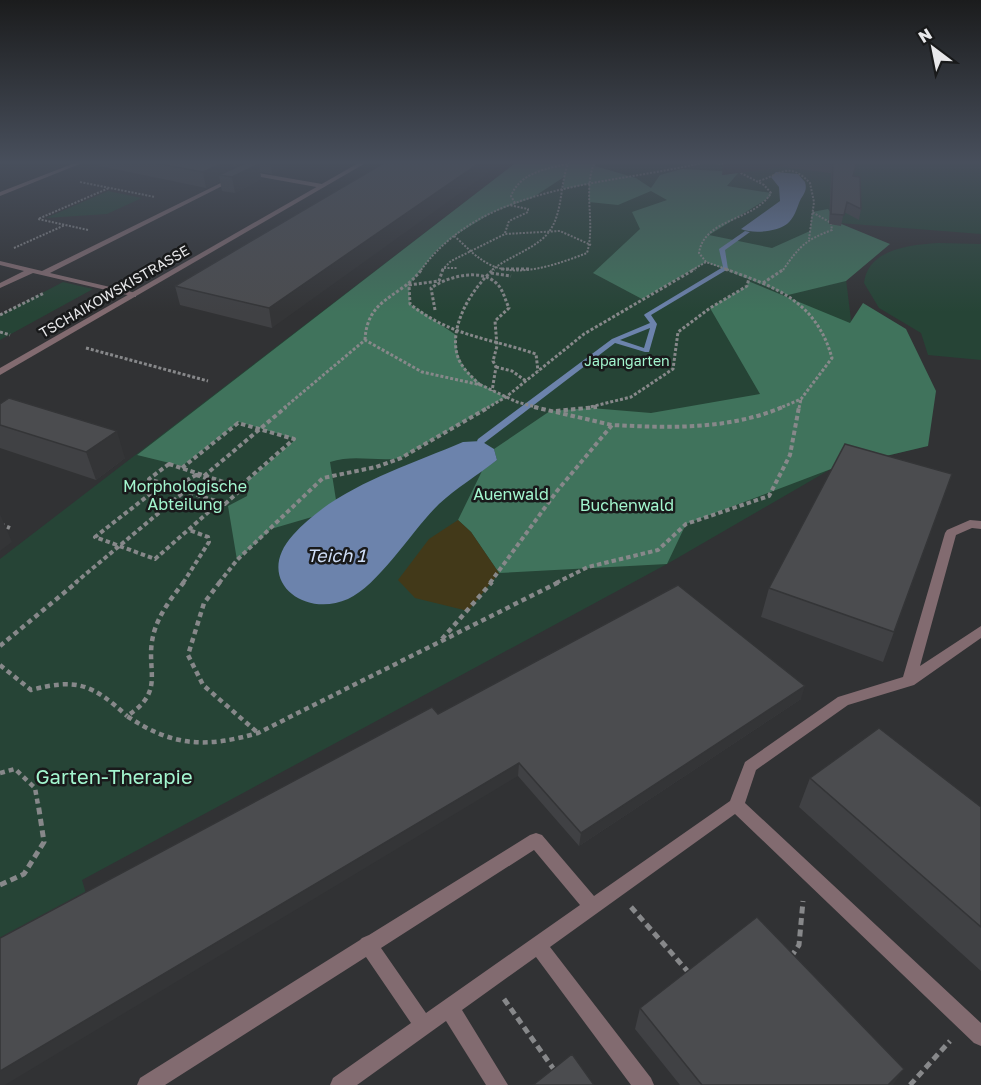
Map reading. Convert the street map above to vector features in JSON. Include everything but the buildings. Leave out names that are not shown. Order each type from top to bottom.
[{"type":"street","points":[[43,273],[167,212]]},
{"type":"street","name":"TSCHAIKOWSKISTRASSE","points":[[0,372],[278,212]]},
{"type":"street","points":[[0,262],[134,295]]},
{"type":"street","points":[[0,286],[31,271]]},
{"type":"street","points":[[909,681],[951,533],[970,524],[981,525]]},
{"type":"street","points":[[340,1085],[736,805],[750,766],[843,701],[909,681],[981,631]]},
{"type":"street","points":[[736,805],[981,1036]]},
{"type":"street","points":[[147,1085],[536,840],[592,907]]},
{"type":"street","points":[[368,944],[423,1026]]},
{"type":"street","points":[[538,945],[644,1085]]},
{"type":"street","points":[[449,1008],[498,1085]]},
{"type":"path","points":[[55,212],[38,219],[118,236]]},
{"type":"path","points":[[204,476],[365,340],[365,322],[378,305],[409,285],[436,251],[476,221],[495,212]]},
{"type":"path","points":[[505,234],[509,221],[528,212]]},
{"type":"path","points":[[557,212],[551,231],[484,278],[469,300],[456,335],[458,358],[464,369],[481,385],[517,402],[550,411],[612,425],[666,428],[720,425],[766,414],[801,399]]},
{"type":"path","points":[[454,236],[496,268],[522,269],[566,262],[587,253],[593,238],[591,212]]},
{"type":"path","points":[[0,665],[31,690],[56,683],[85,685],[101,692],[145,729],[189,744],[226,743],[258,733],[588,567],[658,550],[686,524],[769,496],[790,455],[801,399],[832,358],[830,338],[811,312],[788,295],[763,283],[706,262],[699,253],[701,242],[721,226],[749,212]]},
{"type":"path","points":[[763,283],[783,270],[796,250],[808,239],[832,230],[831,223],[813,212],[808,239]]},
{"type":"path","points":[[11,249],[65,225]]},
{"type":"path","points":[[435,310],[431,288],[439,281],[443,268],[505,234],[551,231],[569,234],[591,244]]},
{"type":"path","points":[[258,733],[203,685],[188,656],[204,603],[237,560],[323,478],[380,466],[401,458],[506,397],[584,334],[706,262]]},
{"type":"path","points":[[443,268],[458,268]]},
{"type":"path","points":[[490,273],[511,276]]},
{"type":"path","points":[[409,285],[484,278],[498,284],[509,308],[497,315],[494,324],[498,344],[492,361],[496,367],[512,371],[526,381]]},
{"type":"path","points":[[550,411],[591,408],[633,398],[673,369],[678,332],[710,308],[747,286],[749,278]]},
{"type":"path","points":[[0,315],[68,280]]},
{"type":"path","points":[[409,285],[410,304],[456,335],[536,354],[538,371]]},
{"type":"path","points":[[0,332],[10,335]]},
{"type":"path","points":[[576,332],[584,334]]},
{"type":"path","points":[[365,340],[422,372],[481,385]]},
{"type":"path","points":[[86,348],[208,381]]},
{"type":"path","points":[[492,391],[496,367]]},
{"type":"path","points":[[181,468],[238,423],[294,440],[239,487]]},
{"type":"path","points":[[442,639],[499,573],[557,491],[612,425]]},
{"type":"path","points":[[169,464],[181,468],[204,476],[243,488],[225,504],[149,479],[169,464]]},
{"type":"path","points":[[0,646],[185,491],[200,491],[211,481],[204,476],[191,476],[184,480],[181,486],[185,491]]},
{"type":"path","points":[[163,484],[95,537],[155,559],[220,502]]},
{"type":"path","points":[[0,525],[10,528]]},
{"type":"path","points":[[127,716],[143,708],[150,698],[151,643],[161,617],[208,542],[207,537],[189,530]]},
{"type":"path","points":[[0,773],[15,770],[35,788],[44,842],[24,874],[0,885]]},
{"type":"path","points":[[786,963],[799,945],[806,872]]},
{"type":"path","points":[[616,890],[696,981]]},
{"type":"path","points":[[489,979],[556,1073]]},
{"type":"path","points":[[910,1085],[966,1023]]},
{"type":"green space","points":[[61,212],[112,212],[107,214],[46,218]]},
{"type":"green space","points":[[452,212],[981,212],[981,234],[839,223],[856,360],[928,446],[831,469],[667,564],[82,880],[90,907],[0,956],[0,559]]},
{"type":"green space","points":[[452,212],[494,212],[454,236],[436,251],[409,285],[410,304],[456,335],[459,357],[470,374],[486,387],[506,397],[401,458],[348,459],[330,462],[336,500],[312,517],[271,529],[237,560],[228,506],[247,496],[248,489],[242,486],[296,439],[239,422],[182,466],[137,455]]},
{"type":"green space","points":[[632,212],[747,212],[709,235],[772,248],[810,231],[812,212],[830,212],[839,223],[890,244],[846,281],[788,295],[706,262],[642,299],[593,273],[640,229]]},
{"type":"green space","points":[[981,244],[981,360],[928,355],[921,333],[879,308],[864,283],[873,263],[882,256],[915,245]]},
{"type":"green space","name":"Buchenwald","points":[[748,281],[850,323],[863,303],[906,329],[936,391],[928,446],[831,469],[686,524],[667,564],[499,573],[471,532],[458,520],[482,471],[497,460],[494,449],[550,411],[591,408],[651,413],[760,394],[710,308],[747,286]]},
{"type":"green space","points":[[63,282],[93,289],[0,340],[0,315]]},
{"type":"sand","points":[[458,520],[471,532],[499,573],[468,611],[415,598],[398,580],[429,539]]},
{"type":"water","points":[[765,212],[795,212],[787,224],[782,227],[764,231],[741,229]]},
{"type":"water","name":"Teich 1","points":[[481,441],[494,449],[497,460],[439,504],[384,569],[360,592],[348,599],[331,604],[315,604],[300,599],[289,591],[281,580],[278,566],[282,551],[293,535],[310,518],[350,491],[372,480],[463,442]]},
{"type":"waterway","points":[[654,324],[647,315],[726,268],[722,249],[747,232]]},
{"type":"waterway","points":[[614,340],[647,351],[654,324]]},
{"type":"waterway","points":[[614,340],[654,324]]},
{"type":"waterway","points":[[481,441],[614,340]]},
{"type":"park label","name":"Japangarten","points":[[627,360]]},
{"type":"park label","name":"Auenwald","points":[[511,494]]},
{"type":"park label","name":"Morphologische Abteilung","points":[[185,495]]},
{"type":"park label","name":"Garten-Therapie","points":[[114,776]]}]
